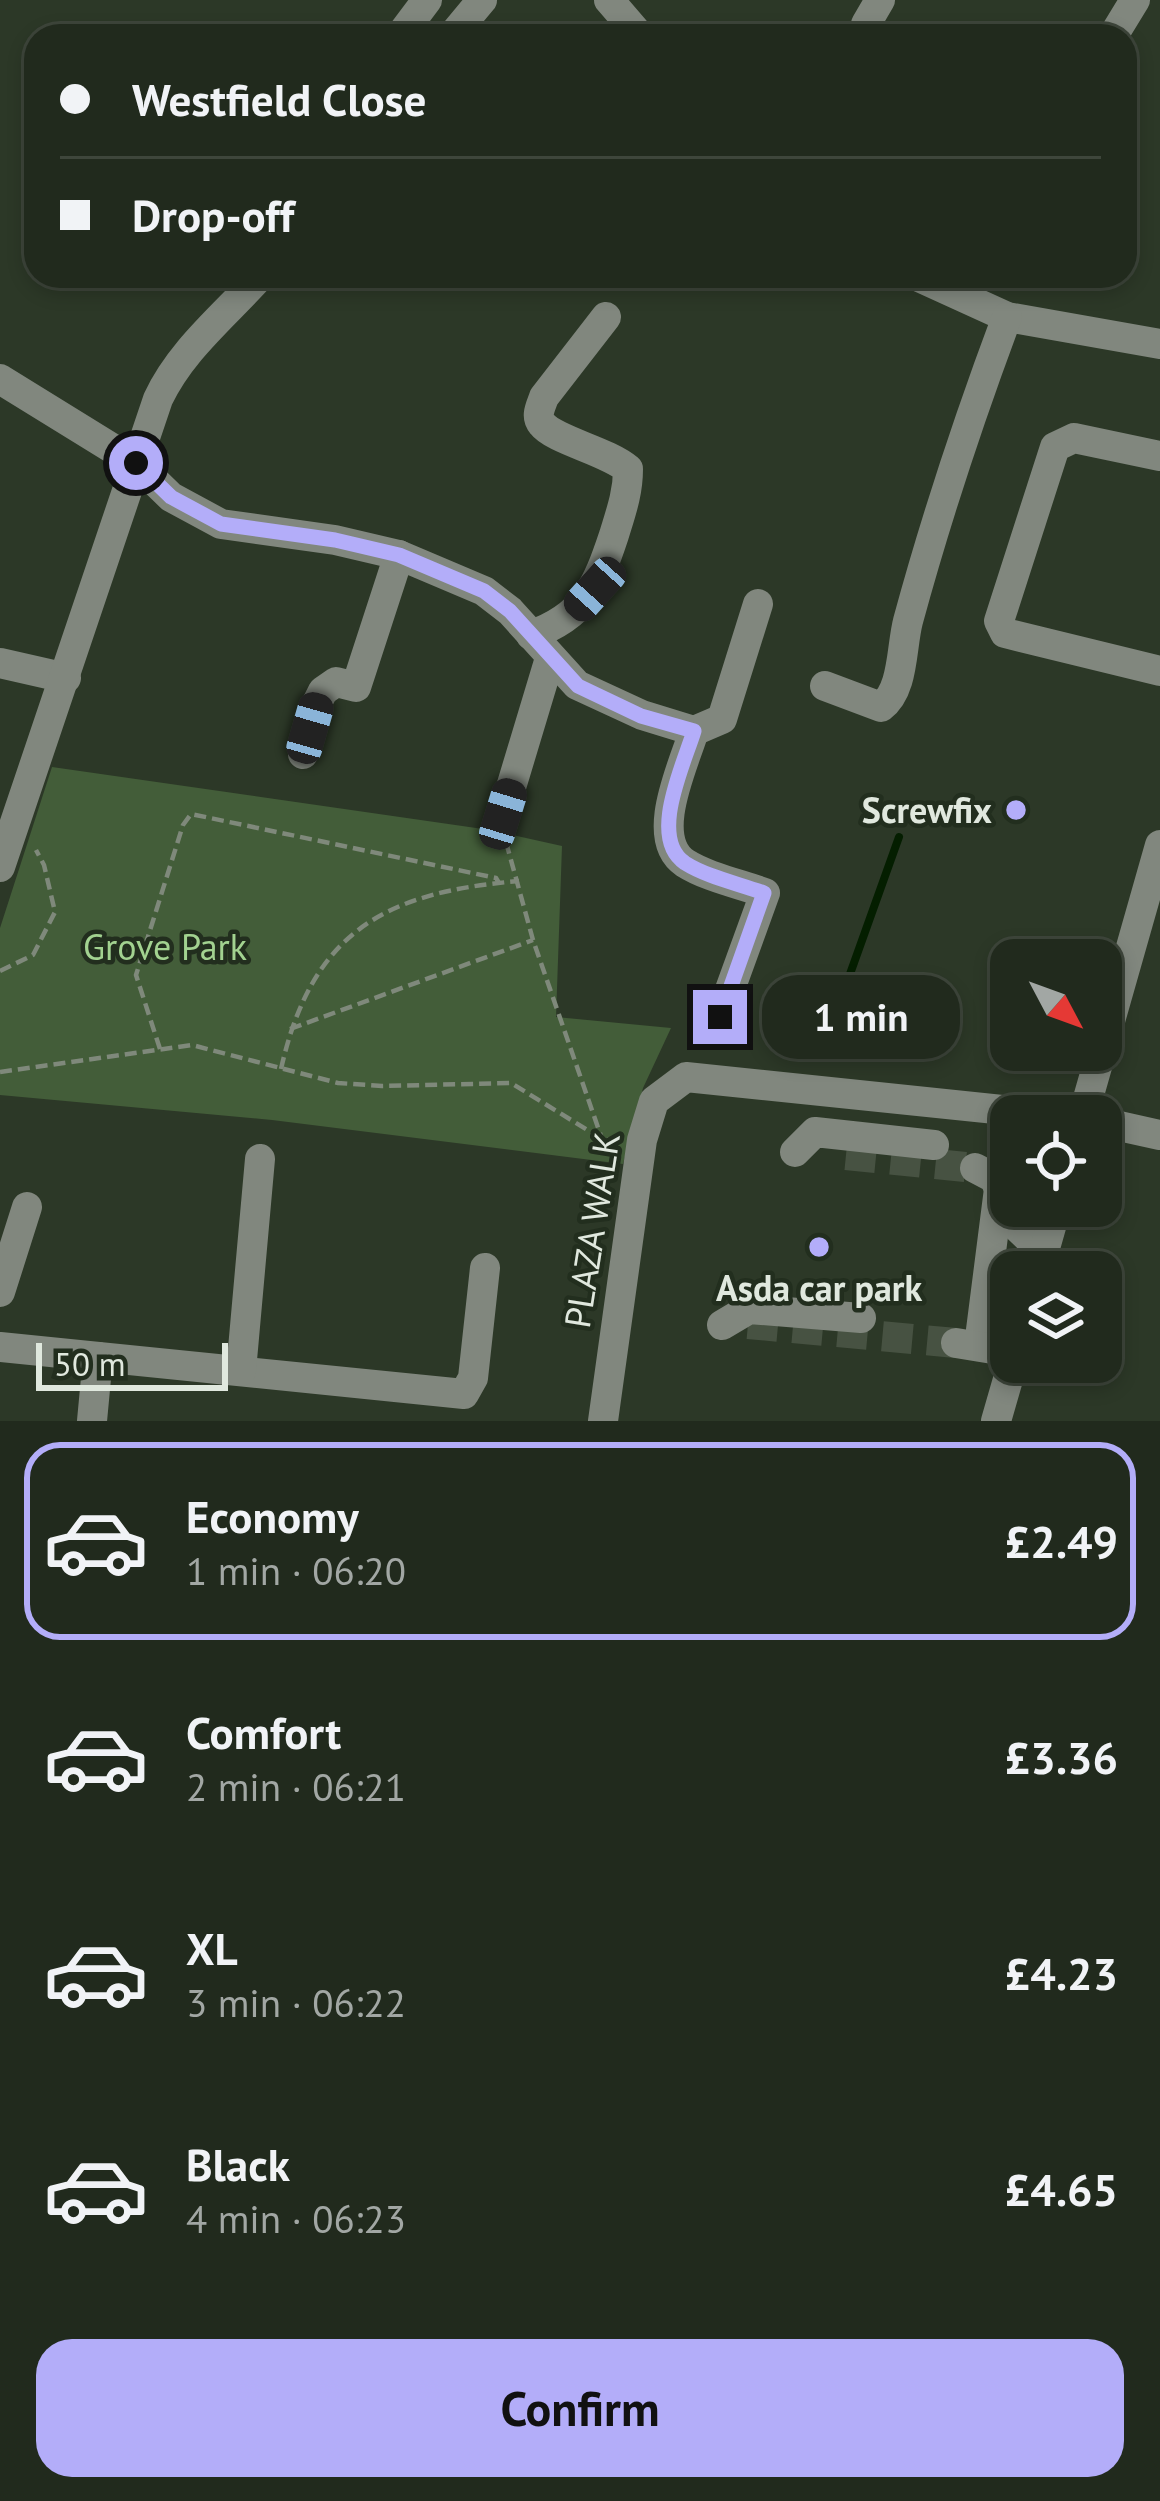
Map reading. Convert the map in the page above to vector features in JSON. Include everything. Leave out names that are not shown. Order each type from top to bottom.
[{"type":"street","points":[[462,24],[481,0]]},
{"type":"street","points":[[609,0],[630,24]]},
{"type":"street","points":[[1151,0],[1160,3]]},
{"type":"street","points":[[0,867],[170,372],[249,288]]},
{"type":"street","points":[[953,288],[1007,316],[1160,344]]},
{"type":"street","points":[[824,686],[881,707],[894,695],[903,640],[929,545],[1007,316]]},
{"type":"street","points":[[503,814],[541,646],[595,589],[628,491],[628,469],[615,458],[542,425],[538,412],[544,397],[606,317]]},
{"type":"street","points":[[0,379],[136,463],[171,497],[221,524],[335,540],[399,555],[484,591],[578,686],[641,716],[694,731],[722,719],[758,604]]},
{"type":"street","points":[[1160,456],[1074,438],[1054,447],[999,621],[1005,633],[1160,671]]},
{"type":"street","points":[[303,754],[323,691],[336,682],[356,687],[399,555]]},
{"type":"street","points":[[0,663],[66,678]]},
{"type":"street","points":[[694,731],[669,812],[667,832],[674,851],[685,863],[764,893],[720,1017]]},
{"type":"street","points":[[1089,1095],[1160,845]]},
{"type":"street","name":"PLAZA WALK","points":[[583,1421],[610,1371],[642,1141],[654,1101],[686,1077],[990,1109]]},
{"type":"street","points":[[1122,1127],[1160,1135]]},
{"type":"street","points":[[795,1152],[815,1132],[934,1145]]},
{"type":"street","points":[[241,1371],[260,1159]]},
{"type":"street","points":[[976,1159],[990,1174]]},
{"type":"street","points":[[0,1292],[27,1207]]},
{"type":"street","points":[[977,1333],[996,1227]]},
{"type":"street","points":[[0,1347],[464,1394],[473,1378],[485,1268]]},
{"type":"street","points":[[722,1325],[749,1309],[861,1318]]},
{"type":"street","points":[[92,1421],[98,1357]]},
{"type":"street","points":[[603,1421],[610,1371]]},
{"type":"street","points":[[996,1421],[1006,1383]]},
{"type":"path","points":[[160,1049],[136,975],[183,825],[191,814],[496,878],[499,883]]},
{"type":"path","points":[[0,1072],[192,1045],[338,1083],[382,1087],[511,1082],[602,1139],[533,940],[501,824],[503,814]]},
{"type":"path","points":[[0,971],[33,955],[55,912],[44,865],[29,838]]},
{"type":"path","points":[[280,1069],[308,988],[367,922],[420,896],[519,881]]},
{"type":"path","points":[[290,1030],[533,940]]},
{"type":"green space","name":"Grove Park","points":[[52,767],[490,830],[562,846],[556,1017],[671,1028],[643,1088],[623,1164],[272,1120],[0,1095],[0,928]]},
{"type":"waterway","points":[[821,1055],[899,837]]},
{"type":"tunnel","points":[[846,1155],[975,1168]]},
{"type":"tunnel","points":[[748,1324],[956,1343]]},
{"type":"place","name":"Screwfix","points":[[1016,810]]},
{"type":"place","name":"Asda car park","points":[[819,1247]]},
{"type":"route","points":[[136,463],[171,497],[221,524],[335,540],[399,555],[484,591],[510,611],[578,686],[641,716],[694,731],[669,812],[667,832],[674,851],[685,863],[764,893],[720,1017]]}]
